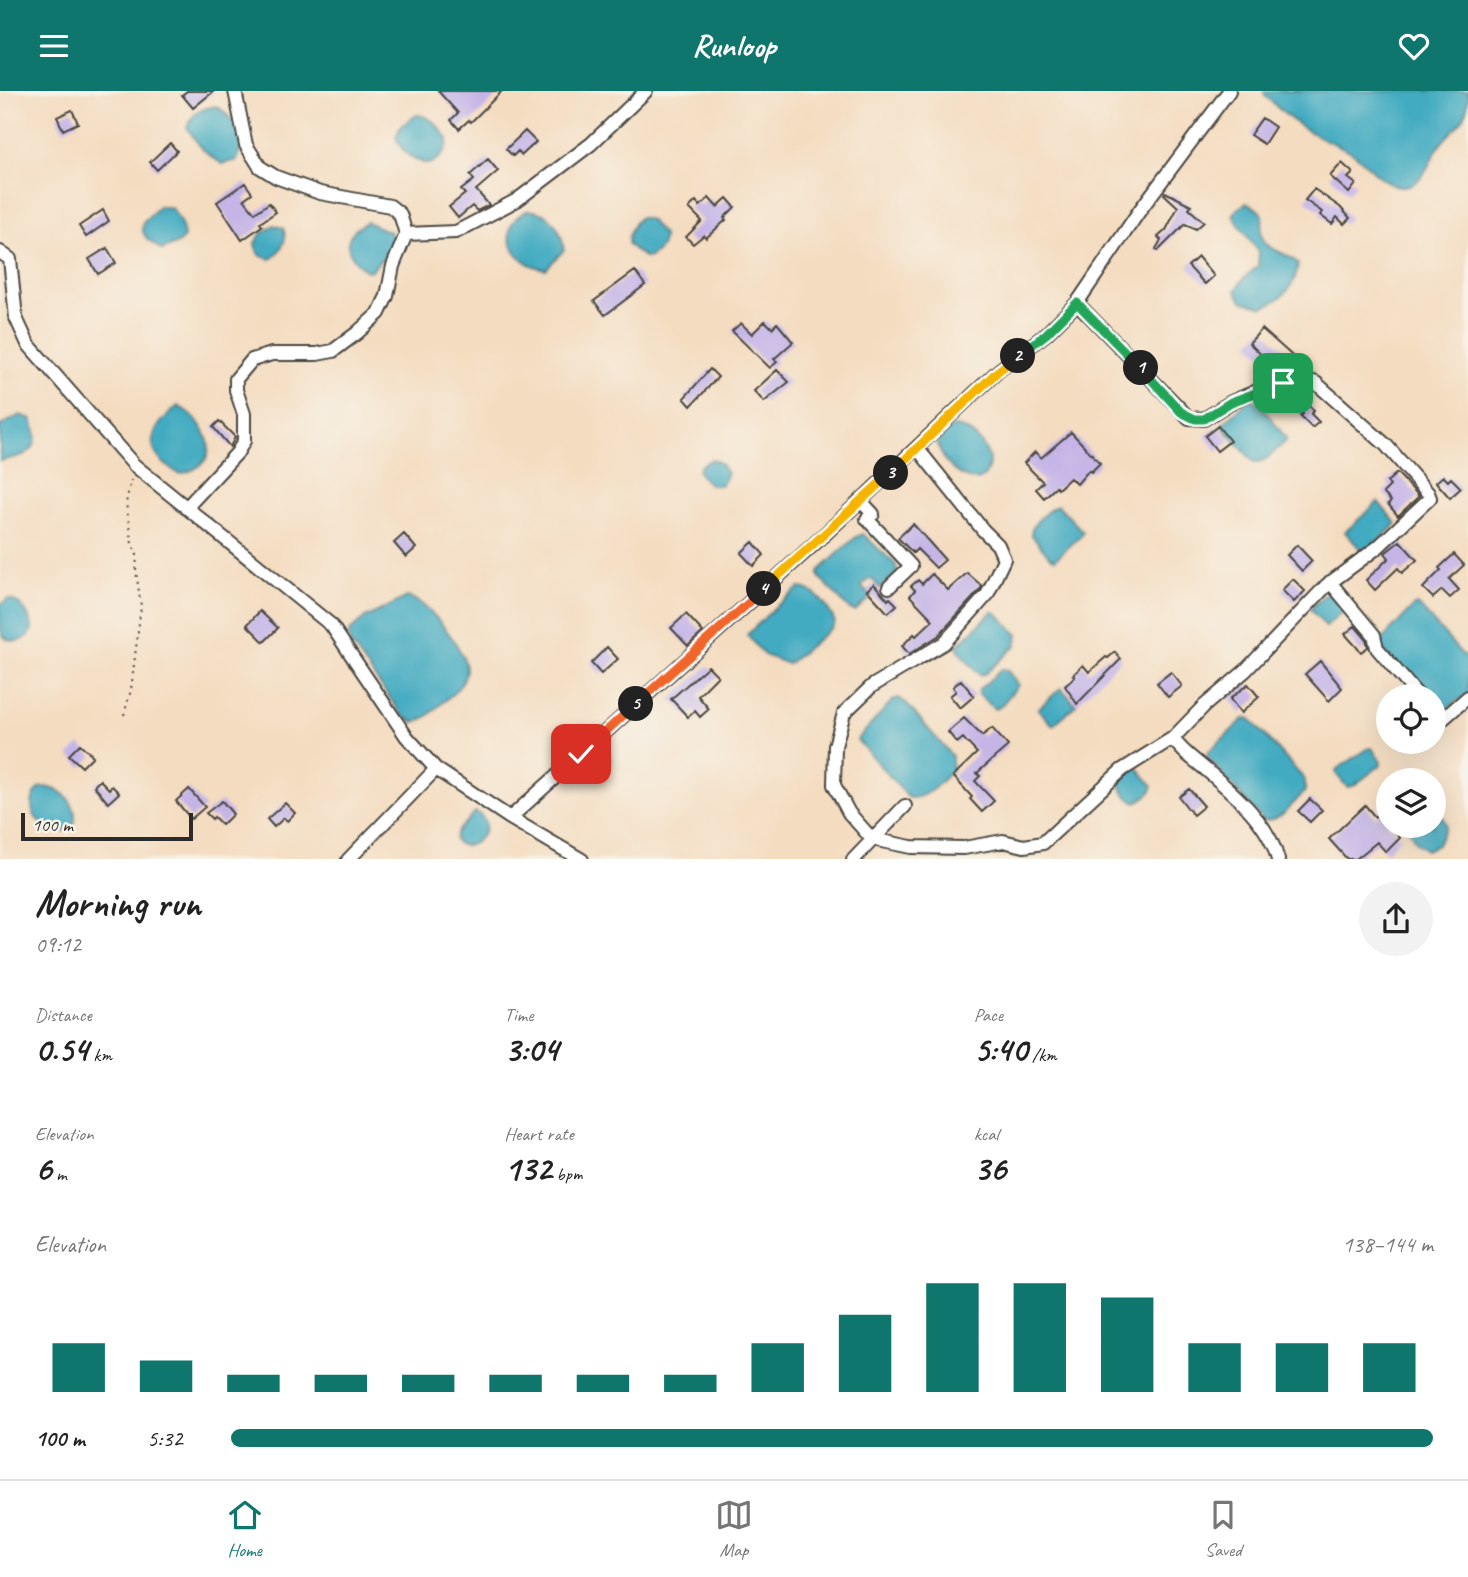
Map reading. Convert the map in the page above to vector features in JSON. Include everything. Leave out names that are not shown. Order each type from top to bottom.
[{"type":"street","points":[[186,508],[237,453],[244,441],[244,414],[236,390],[236,379],[252,360],[272,354],[317,354],[333,351],[357,333],[379,313],[406,234],[400,214],[390,206],[320,193],[275,177],[260,167],[246,145],[234,91]]},
{"type":"street","points":[[406,234],[456,232],[517,200],[591,145],[646,91]]},
{"type":"street","points":[[510,818],[861,501],[998,371],[1046,334],[1077,303],[1140,210],[1229,91]]},
{"type":"street","points":[[0,252],[10,259],[16,318],[28,344],[134,465],[331,625],[406,736],[436,769],[510,818],[582,859]]},
{"type":"street","points":[[917,448],[998,545],[1004,559],[987,594],[944,643],[872,687],[844,713],[835,746],[834,785],[849,813],[872,839],[911,847],[964,848],[1003,841],[1024,846],[1043,843],[1122,771],[1172,737],[1245,671],[1330,582],[1378,547],[1430,498],[1424,487],[1386,445],[1316,383],[1302,378],[1248,394],[1204,419],[1189,418],[1077,303]]},
{"type":"street","points":[[861,501],[873,514],[867,519],[911,566],[889,587]]},
{"type":"street","points":[[1330,582],[1374,635],[1377,648],[1408,684]]},
{"type":"street","points":[[1446,716],[1468,697]]},
{"type":"street","points":[[1172,737],[1178,747],[1219,781],[1251,813],[1275,846],[1279,859]]},
{"type":"street","points":[[348,859],[436,769]]},
{"type":"street","points":[[853,859],[905,806]]},
{"type":"path","points":[[124,715],[131,690],[141,606],[136,572],[137,555],[132,544],[126,503],[134,465]]},
{"type":"water","points":[[1264,91],[1468,91],[1468,102],[1461,122],[1440,145],[1421,177],[1412,184],[1403,186],[1387,182],[1353,153],[1297,124],[1264,94]]},
{"type":"water","points":[[216,106],[233,122],[240,145],[237,160],[223,164],[202,148],[187,127],[198,112]]},
{"type":"water","points":[[417,115],[431,120],[448,139],[443,154],[430,164],[409,155],[396,137],[401,126]]},
{"type":"water","points":[[1247,203],[1256,208],[1263,217],[1261,234],[1266,243],[1298,264],[1295,279],[1288,291],[1263,307],[1242,301],[1236,291],[1243,279],[1258,266],[1259,253],[1233,216],[1237,209]]},
{"type":"water","points":[[159,206],[174,211],[184,237],[178,243],[162,250],[147,239],[142,230],[143,223]]},
{"type":"water","points":[[529,210],[549,218],[561,235],[564,250],[546,269],[529,264],[515,251],[511,243],[510,228],[520,215]]},
{"type":"water","points":[[640,217],[650,220],[663,235],[660,249],[647,258],[628,244],[631,229]]},
{"type":"water","points":[[367,222],[390,232],[391,243],[387,253],[372,270],[367,271],[354,259],[348,246],[352,233]]},
{"type":"water","points":[[274,225],[283,228],[285,237],[281,249],[271,259],[260,254],[255,243],[261,234]]},
{"type":"water","points":[[1252,399],[1261,405],[1286,438],[1271,455],[1258,462],[1254,462],[1225,430],[1223,424]]},
{"type":"water","points":[[178,406],[198,422],[208,443],[204,462],[195,469],[180,474],[159,458],[153,441],[160,424]]},
{"type":"water","points":[[20,415],[32,419],[36,438],[34,445],[26,454],[0,461],[0,426]]},
{"type":"water","points":[[954,427],[976,437],[986,451],[988,467],[981,479],[970,479],[959,474],[942,456],[937,443],[943,434]]},
{"type":"water","points":[[713,459],[720,463],[727,473],[722,484],[708,483],[698,471],[701,465]]},
{"type":"water","points":[[1378,502],[1397,524],[1364,553],[1345,532]]},
{"type":"water","points":[[1058,505],[1083,532],[1055,559],[1050,557],[1031,534],[1037,521]]},
{"type":"water","points":[[863,534],[896,565],[897,573],[880,588],[871,578],[861,586],[871,597],[855,611],[849,609],[819,577],[819,571],[856,537]]},
{"type":"water","points":[[799,588],[816,595],[835,622],[788,664],[764,655],[747,635]]},
{"type":"water","points":[[1331,589],[1347,607],[1326,627],[1310,609]]},
{"type":"water","points":[[407,597],[424,607],[444,627],[460,651],[466,670],[463,680],[453,693],[429,715],[414,722],[403,716],[350,643],[349,632],[365,618]]},
{"type":"water","points":[[8,599],[22,607],[31,623],[31,632],[19,641],[9,640],[2,634],[0,605]]},
{"type":"water","points":[[1418,605],[1468,661],[1468,693],[1446,709],[1446,684],[1415,684],[1379,643]]},
{"type":"water","points":[[992,612],[996,612],[1018,635],[1016,645],[986,673],[980,675],[957,646]]},
{"type":"water","points":[[1002,669],[1008,671],[1018,685],[1000,707],[995,709],[979,695],[978,690]]},
{"type":"water","points":[[1061,688],[1076,705],[1053,725],[1038,709]]},
{"type":"water","points":[[898,698],[905,702],[952,756],[952,770],[933,789],[916,798],[909,798],[857,740],[892,701]]},
{"type":"water","points":[[1249,718],[1305,780],[1305,791],[1274,819],[1262,819],[1207,757],[1208,752],[1244,719]]},
{"type":"water","points":[[1369,748],[1372,748],[1381,762],[1381,765],[1353,786],[1347,787],[1336,774],[1336,770]]},
{"type":"water","points":[[600,749],[609,751],[612,763],[596,777],[591,777],[583,768],[583,763]]},
{"type":"water","points":[[1133,768],[1138,768],[1153,786],[1150,793],[1136,803],[1125,793],[1119,780]]},
{"type":"water","points":[[41,787],[57,790],[69,801],[75,815],[71,830],[52,829],[37,819],[32,804],[34,795]]},
{"type":"water","points":[[475,812],[482,817],[484,831],[474,843],[460,844],[454,839],[457,831]]},
{"type":"water","points":[[1413,838],[1440,838],[1437,845],[1426,850]]},
{"type":"building","points":[[187,91],[214,91],[193,108],[182,95]]},
{"type":"building","points":[[438,91],[502,91],[471,122],[469,120],[459,129],[451,120],[458,113]]},
{"type":"building","points":[[72,110],[78,123],[63,130],[57,117]]},
{"type":"building","points":[[1262,118],[1275,127],[1264,144],[1250,135]]},
{"type":"building","points":[[525,131],[536,142],[522,155],[518,151],[513,156],[506,149]]},
{"type":"building","points":[[170,143],[177,151],[157,170],[150,162]]},
{"type":"building","points":[[488,159],[498,171],[476,190],[489,205],[477,211],[472,206],[458,218],[449,207],[465,194],[461,190],[474,180],[470,175]]},
{"type":"building","points":[[1342,163],[1353,173],[1348,178],[1356,184],[1349,193],[1330,176]]},
{"type":"building","points":[[245,183],[252,193],[244,199],[255,213],[269,203],[276,212],[242,240],[217,202]]},
{"type":"building","points":[[1314,189],[1340,207],[1350,218],[1344,224],[1337,217],[1332,224],[1320,215],[1322,212],[1305,200]]},
{"type":"building","points":[[1165,192],[1191,205],[1189,209],[1204,222],[1196,229],[1185,224],[1158,251],[1156,249],[1161,240],[1158,237],[1166,230],[1178,207]]},
{"type":"building","points":[[709,198],[717,207],[727,198],[735,207],[724,218],[726,220],[706,238],[704,235],[693,244],[686,237],[702,221],[689,208],[696,201],[700,206]]},
{"type":"building","points":[[103,210],[109,221],[86,237],[79,226]]},
{"type":"building","points":[[107,248],[116,263],[98,274],[89,259]]},
{"type":"building","points":[[1198,257],[1214,276],[1205,284],[1188,266]]},
{"type":"building","points":[[635,271],[645,285],[605,315],[594,301]]},
{"type":"building","points":[[765,321],[772,328],[777,323],[793,342],[774,359],[777,362],[770,368],[732,331],[741,323],[752,334]]},
{"type":"building","points":[[1262,329],[1298,361],[1283,374],[1277,376],[1268,367],[1271,364],[1249,343]]},
{"type":"building","points":[[710,369],[718,377],[691,406],[684,398]]},
{"type":"building","points":[[777,370],[789,382],[764,402],[754,391]]},
{"type":"building","points":[[1296,390],[1314,411],[1311,414],[1319,422],[1312,428],[1288,398]]},
{"type":"building","points":[[219,421],[235,437],[230,447],[213,427]]},
{"type":"building","points":[[1218,426],[1230,441],[1217,451],[1205,436]]},
{"type":"building","points":[[1071,432],[1100,463],[1091,472],[1089,470],[1077,484],[1070,478],[1044,498],[1036,489],[1043,482],[1024,463],[1035,452],[1041,458]]},
{"type":"building","points":[[1397,473],[1419,496],[1398,516],[1388,504],[1391,501],[1383,493],[1390,486],[1387,482]]},
{"type":"building","points":[[1443,476],[1448,481],[1451,478],[1461,488],[1450,498],[1436,482]]},
{"type":"building","points":[[913,524],[945,560],[936,568],[917,549],[913,553],[898,538]]},
{"type":"building","points":[[404,534],[416,548],[406,557],[394,543]]},
{"type":"building","points":[[1400,541],[1417,560],[1402,573],[1398,568],[1375,590],[1366,580],[1389,558],[1385,553]]},
{"type":"building","points":[[753,542],[764,555],[753,566],[741,553]]},
{"type":"building","points":[[1297,545],[1312,561],[1302,571],[1287,555]]},
{"type":"building","points":[[1454,554],[1464,565],[1449,579],[1459,590],[1450,598],[1442,590],[1433,598],[1423,588]]},
{"type":"building","points":[[967,573],[982,586],[980,590],[938,636],[909,654],[902,646],[933,620],[910,596],[915,590],[911,586],[918,580],[922,584],[932,574],[948,590]]},
{"type":"building","points":[[1293,579],[1305,591],[1294,602],[1282,590]]},
{"type":"building","points":[[874,584],[888,600],[890,598],[897,605],[888,613],[867,590]]},
{"type":"building","points":[[260,611],[278,628],[264,642],[247,625]]},
{"type":"building","points":[[686,614],[703,632],[688,646],[671,628]]},
{"type":"building","points":[[1355,626],[1366,639],[1368,647],[1361,652],[1345,634]]},
{"type":"building","points":[[607,647],[618,659],[601,674],[591,663]]},
{"type":"building","points":[[1115,652],[1121,659],[1077,704],[1065,686],[1075,677],[1073,675],[1083,665],[1089,672]]},
{"type":"building","points":[[1320,661],[1342,688],[1329,701],[1305,674]]},
{"type":"building","points":[[708,666],[718,676],[698,696],[709,709],[700,717],[695,711],[688,717],[671,699]]},
{"type":"building","points":[[1171,672],[1182,686],[1168,697],[1157,683]]},
{"type":"building","points":[[961,680],[974,696],[960,708],[950,696],[956,691],[953,687]]},
{"type":"building","points":[[1248,684],[1259,697],[1241,713],[1230,699]]},
{"type":"building","points":[[964,718],[982,736],[992,728],[1008,746],[977,773],[980,776],[975,781],[994,801],[982,812],[953,776],[977,753],[963,738],[957,743],[948,732]]},
{"type":"building","points":[[80,744],[93,756],[82,767],[69,755]]},
{"type":"building","points":[[100,780],[109,789],[112,786],[119,793],[108,803],[94,786]]},
{"type":"building","points":[[189,789],[205,807],[191,819],[176,801]]},
{"type":"building","points":[[1189,789],[1204,806],[1193,815],[1179,797]]},
{"type":"building","points":[[1310,799],[1322,810],[1310,822],[1298,811]]},
{"type":"building","points":[[222,801],[233,814],[222,825],[206,813]]},
{"type":"building","points":[[285,803],[295,813],[287,821],[284,818],[274,827],[267,819]]},
{"type":"building","points":[[1365,805],[1376,816],[1376,838],[1400,838],[1386,852],[1377,842],[1356,859],[1347,859],[1329,839]]},
{"type":"route","points":[[581,754],[823,536],[998,371],[1046,334],[1077,303],[1189,418],[1204,419],[1231,402],[1283,383]]}]
